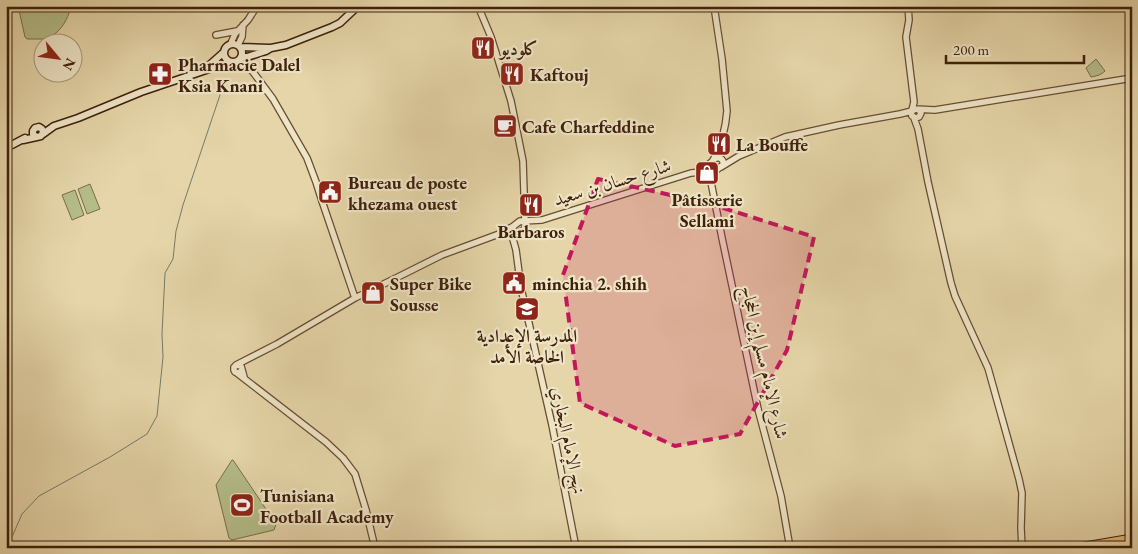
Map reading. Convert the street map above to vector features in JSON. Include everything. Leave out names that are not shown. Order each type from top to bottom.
[{"type":"main road","points":[[204,70],[224,52],[226,46],[231,44],[271,48],[286,45],[340,23],[358,6]]},
{"type":"main road","points":[[240,46],[242,51],[240,59]]},
{"type":"main road","points":[[23,140],[36,128],[54,126],[78,118],[141,92],[271,48]]},
{"type":"main road","points":[[224,52],[225,58],[230,62]]},
{"type":"main road","points":[[6,148],[23,140],[41,136],[54,126]]},
{"type":"main road","points":[[36,128],[42,129],[43,134]]},
{"type":"main road","points":[[36,128],[33,134],[36,137]]},
{"type":"main road","points":[[1073,548],[1132,538]]},
{"type":"street","points":[[231,44],[237,31],[258,6]]},
{"type":"street","points":[[478,6],[491,37],[511,101],[523,161],[524,214],[519,228],[516,250]]},
{"type":"street","points":[[713,167],[720,146],[727,111],[714,6]]},
{"type":"street","points":[[908,6],[909,20],[906,37],[918,129],[928,182],[951,283],[955,296],[986,363],[1019,479],[1022,493],[1020,548]]},
{"type":"street","points":[[240,46],[243,25]]},
{"type":"street","points":[[216,35],[237,31]]},
{"type":"street","points":[[240,59],[253,72],[273,99],[307,158],[355,298]]},
{"type":"street","name":"شارع حسان بن سعيد","points":[[519,228],[713,167],[785,137],[900,114],[1132,78]]},
{"type":"street","points":[[720,146],[721,158]]},
{"type":"street","name":"شارع حسان بن سعيد","points":[[721,158],[739,156]]},
{"type":"street","name":"شارع اﻹمام مسلم إبن الحجاج","points":[[721,158],[724,163],[713,167],[711,183],[758,409],[781,496],[790,548]]},
{"type":"street","name":"شارع حسان بن سعيد","points":[[691,173],[713,167]]},
{"type":"street","points":[[375,548],[366,510],[354,474],[343,458],[326,442],[245,379],[240,371],[240,365],[236,365],[355,298],[442,256],[519,228]]},
{"type":"street","points":[[516,250],[519,228]]},
{"type":"street","name":"نهج الإمام البخاري","points":[[516,250],[521,288],[552,425],[576,548]]},
{"type":"street","points":[[240,371],[253,357]]},
{"type":"highlighted area","points":[[598,179],[711,204],[814,237],[787,350],[740,434],[675,446],[580,403],[563,275]]},
{"type":"green space","points":[[18,6],[71,6],[68,17],[57,32],[32,32],[32,39],[25,37]]},
{"type":"green space","points":[[1096,59],[1105,71],[1091,77],[1086,68]]},
{"type":"green space","points":[[90,184],[100,209],[87,214],[78,189]]},
{"type":"green space","points":[[75,190],[84,215],[72,220],[62,195]]},
{"type":"green space","name":"Tunisiana Football Academy","points":[[232,460],[276,524],[274,530],[232,540],[229,538],[216,485]]},
{"type":"waterway","points":[[6,544],[12,537],[22,514],[39,496],[110,457],[147,434],[157,416],[163,357],[162,334],[165,273],[173,259],[176,231],[183,205],[224,83]]},
{"type":"place","name":"كلوديو","points":[[483,48]]},
{"type":"place","name":"Pharmacie Dalel Ksia Knani","points":[[160,74]]},
{"type":"place","name":"Kaftouj","points":[[512,74]]},
{"type":"place","name":"Cafe Charfeddine","points":[[505,126]]},
{"type":"place","name":"La Bouffe","points":[[719,144]]},
{"type":"place","name":"Pâtisserie Sellami","points":[[707,173]]},
{"type":"place","name":"Bureau de poste khezama ouest","points":[[330,192]]},
{"type":"place","name":"Barbaros","points":[[531,205]]},
{"type":"place","name":"minchia 2. shih","points":[[514,283]]},
{"type":"place","name":"Super Bike Sousse","points":[[373,293]]},
{"type":"place","name":"المدرسة الإعدادية الخاصة الأمد","points":[[527,309]]},
{"type":"place","name":"Tunisiana Football Academy","points":[[242,505]]}]
